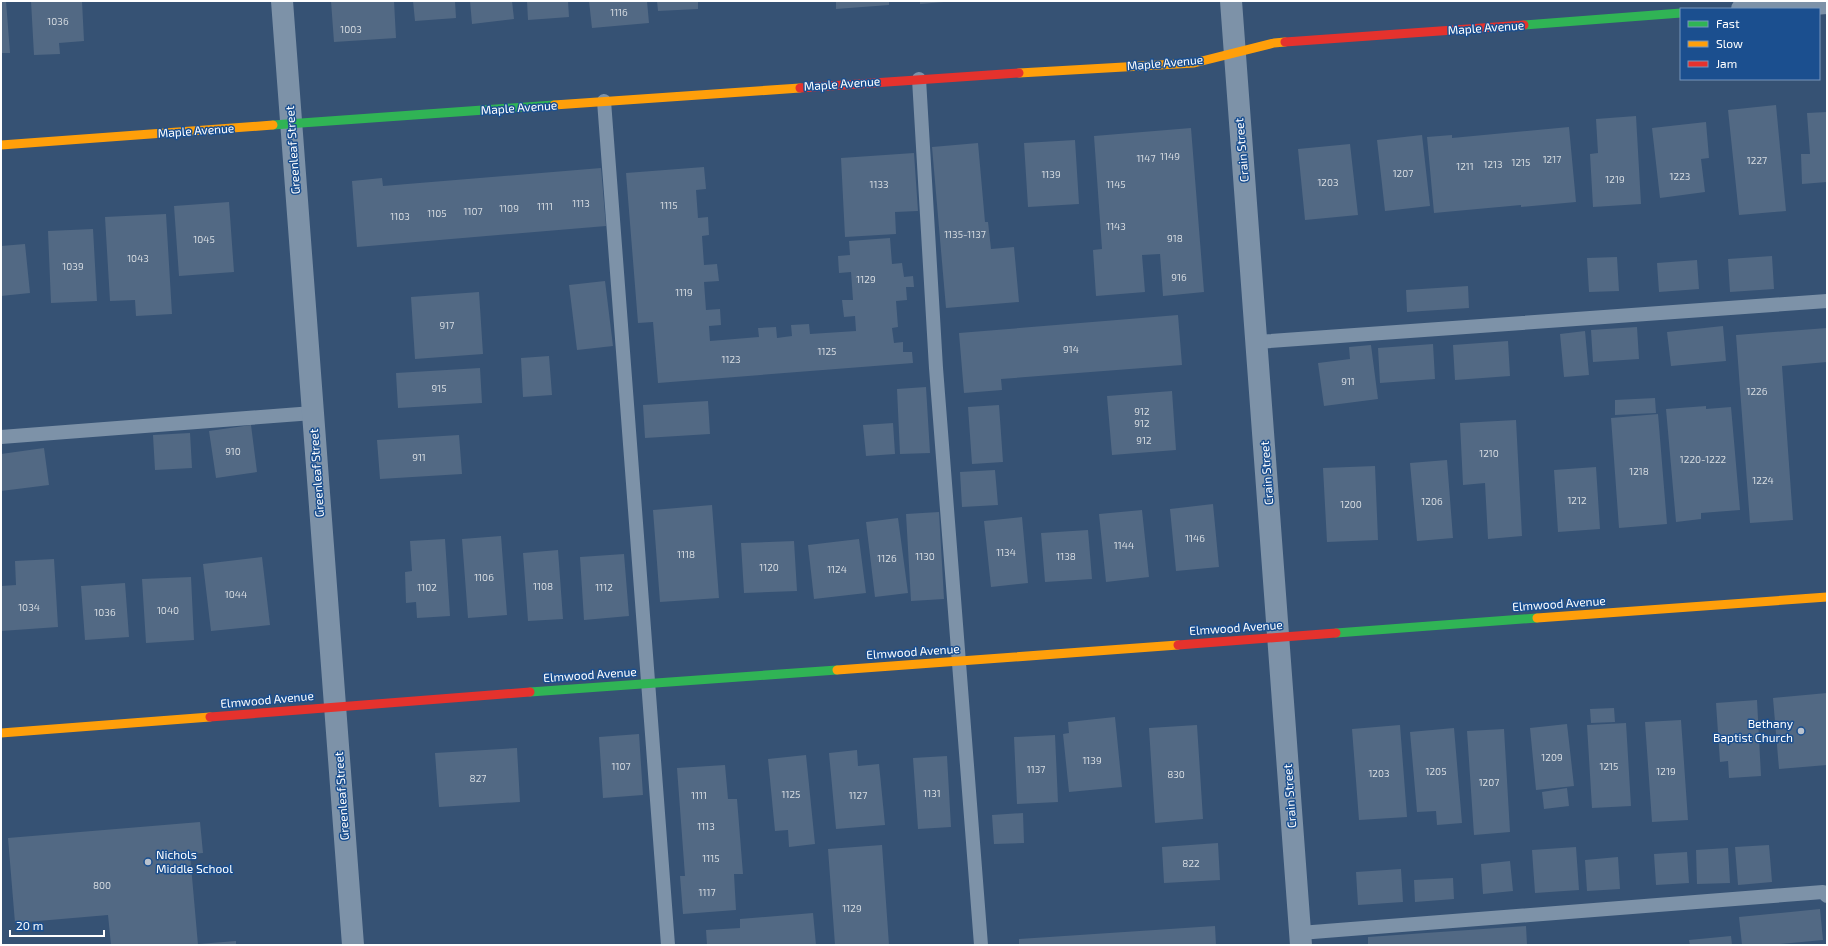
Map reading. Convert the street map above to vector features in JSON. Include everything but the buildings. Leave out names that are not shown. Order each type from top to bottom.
[{"type":"street","name":"Greenleaf Street","points":[[282,1],[353,945]]},
{"type":"street","name":"Crain Street","points":[[1232,1],[1301,939]]},
{"type":"street","points":[[1756,8],[1827,3]]},
{"type":"street","name":"Maple Avenue","points":[[1,145],[919,79],[1194,63],[1274,43],[1680,13]]},
{"type":"street","name":"Elmwood Avenue","points":[[1,733],[335,706],[1827,597]]},
{"type":"lane","points":[[919,79],[936,368],[981,945]]},
{"type":"lane","points":[[604,101],[668,945]]},
{"type":"lane","points":[[1257,342],[1827,301]]},
{"type":"lane","points":[[1,437],[313,413]]},
{"type":"lane","points":[[1301,939],[1823,892],[1827,896]]},
{"type":"traffic: fast","points":[[1524,25],[1680,13]]},
{"type":"traffic: fast","points":[[273,125],[554,105]]},
{"type":"traffic: fast","points":[[1336,633],[1537,618]]},
{"type":"traffic: fast","points":[[530,692],[837,670]]},
{"type":"traffic: slow","points":[[1019,73],[1194,63],[1274,43],[1285,42]]},
{"type":"traffic: slow","points":[[554,105],[800,88]]},
{"type":"traffic: slow","points":[[1,145],[273,125]]},
{"type":"traffic: slow","points":[[1537,618],[1827,597]]},
{"type":"traffic: slow","points":[[837,670],[1178,645]]},
{"type":"traffic: slow","points":[[1,733],[210,717]]},
{"type":"traffic: jam","points":[[1285,42],[1524,25]]},
{"type":"traffic: jam","points":[[800,88],[1019,73]]},
{"type":"traffic: jam","points":[[1178,645],[1336,633]]},
{"type":"traffic: jam","points":[[210,717],[530,692]]},
{"type":"place","name":"Bethany Baptist Church","points":[[1801,731]]},
{"type":"place","name":"Nichols Middle School","points":[[148,862]]}]
